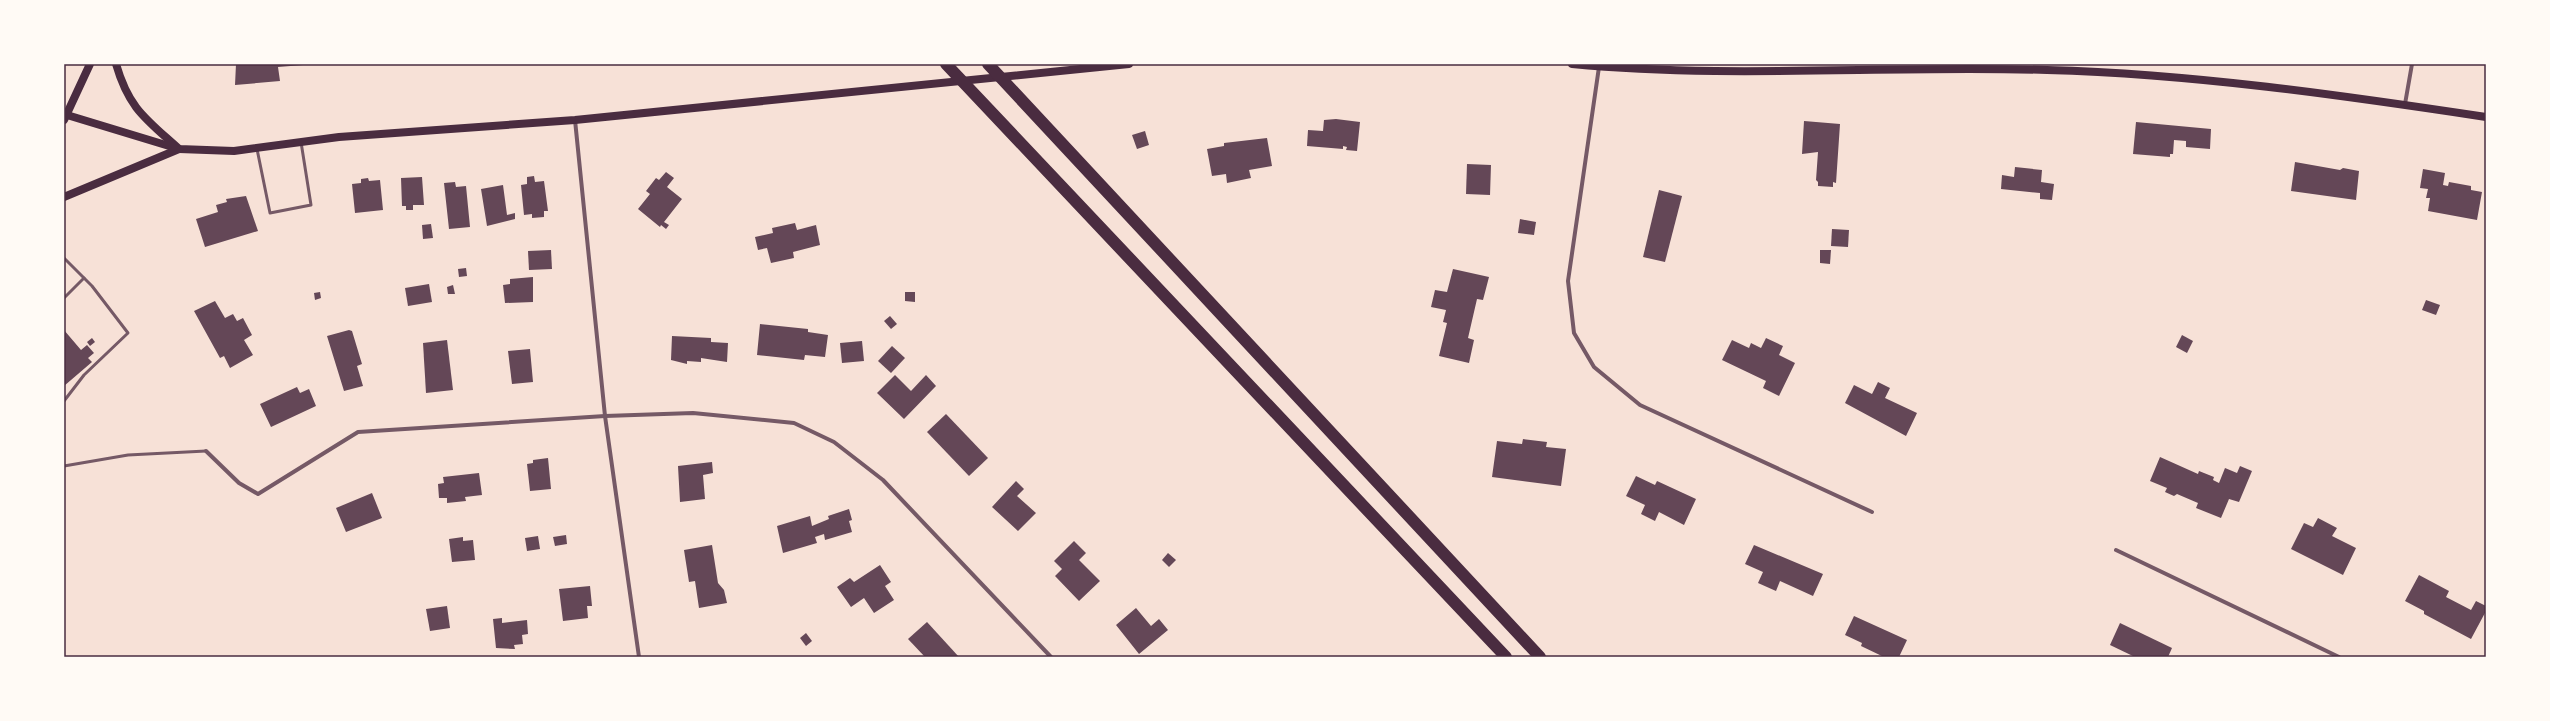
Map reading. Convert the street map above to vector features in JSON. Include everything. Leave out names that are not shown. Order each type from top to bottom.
[{"type":"highway","points":[[988,64],[1540,657]]},
{"type":"highway","points":[[947,65],[1506,657]]},
{"type":"main road","points":[[90,64],[65,118],[179,149],[234,151],[339,137],[575,120],[1130,64]]},
{"type":"main road","points":[[116,64],[123,88],[135,108],[179,149]]},
{"type":"main road","points":[[1572,64],[1599,67],[1694,72],[2046,67],[2191,77],[2405,104],[2486,117]]},
{"type":"main road","points":[[64,197],[179,149]]},
{"type":"street","points":[[2405,104],[2412,64]]},
{"type":"street","points":[[1599,67],[1568,281],[1574,333],[1594,367],[1640,405],[1872,512]]},
{"type":"street","points":[[575,120],[605,416],[638,657]]},
{"type":"street","points":[[206,451],[239,483],[258,494],[358,432],[605,416],[693,413],[794,423],[834,442],[883,480],[1051,657]]},
{"type":"street","points":[[2116,550],[2338,657]]},
{"type":"lane","points":[[256,148],[270,213],[311,205],[302,142]]},
{"type":"lane","points":[[64,258],[84,278],[128,333],[84,375],[64,401]]},
{"type":"lane","points":[[64,298],[84,278]]},
{"type":"lane","points":[[64,466],[128,455],[206,451]]},
{"type":"building","points":[[236,64],[303,65],[278,67],[280,81],[235,85]]},
{"type":"building","points":[[1336,119],[1360,122],[1357,151],[1346,150],[1347,147],[1343,146],[1343,149],[1307,146],[1308,130],[1323,131],[1324,120]]},
{"type":"building","points":[[1804,121],[1840,124],[1836,183],[1833,182],[1833,187],[1818,186],[1818,182],[1816,180],[1818,152],[1802,154]]},
{"type":"building","points":[[2136,122],[2211,129],[2210,149],[2186,147],[2186,141],[2174,140],[2173,154],[2170,154],[2170,157],[2133,154]]},
{"type":"building","points":[[1145,131],[1149,145],[1137,149],[1132,135]]},
{"type":"building","points":[[1267,138],[1272,166],[1249,170],[1251,178],[1227,183],[1226,174],[1212,176],[1207,149],[1224,146],[1224,143]]},
{"type":"building","points":[[2295,162],[2340,170],[2343,168],[2359,171],[2356,200],[2291,191]]},
{"type":"building","points":[[1467,164],[1491,165],[1490,195],[1466,194]]},
{"type":"building","points":[[2015,167],[2042,170],[2041,182],[2054,184],[2052,200],[2040,199],[2040,193],[2001,189],[2002,175],[2014,177]]},
{"type":"building","points":[[2423,169],[2445,173],[2443,185],[2448,186],[2449,182],[2471,186],[2471,190],[2482,192],[2477,220],[2428,211],[2430,198],[2426,198],[2428,189],[2420,188]]},
{"type":"building","points":[[666,172],[674,178],[667,187],[682,199],[664,222],[669,225],[666,229],[661,225],[660,227],[638,209],[650,194],[646,191],[656,178],[659,180]]},
{"type":"building","points":[[534,176],[535,182],[544,181],[548,211],[544,211],[544,217],[532,218],[532,214],[524,215],[521,185],[527,184],[527,177]]},
{"type":"building","points":[[422,177],[424,205],[413,205],[413,210],[406,210],[406,206],[402,206],[401,178]]},
{"type":"building","points":[[368,178],[369,181],[380,180],[383,210],[355,213],[352,184],[361,183],[361,179]]},
{"type":"building","points":[[455,182],[456,187],[466,186],[470,227],[449,229],[444,183]]},
{"type":"building","points":[[503,185],[507,215],[515,213],[515,219],[487,226],[481,189]]},
{"type":"building","points":[[1659,190],[1682,196],[1665,262],[1643,257]]},
{"type":"building","points":[[246,196],[258,231],[205,247],[196,219],[218,212],[216,205],[227,202],[226,199]]},
{"type":"building","points":[[1520,219],[1536,222],[1534,235],[1518,233]]},
{"type":"building","points":[[795,223],[797,230],[816,225],[820,245],[793,252],[794,258],[771,263],[767,248],[758,250],[755,237],[773,233],[772,228]]},
{"type":"building","points":[[431,224],[433,238],[423,239],[422,225]]},
{"type":"building","points":[[1832,229],[1849,230],[1848,247],[1831,246]]},
{"type":"building","points":[[551,250],[552,269],[529,270],[528,251]]},
{"type":"building","points":[[1820,250],[1831,250],[1830,264],[1820,263]]},
{"type":"building","points":[[466,268],[467,276],[459,277],[458,269]]},
{"type":"building","points":[[1453,269],[1489,277],[1483,300],[1477,299],[1468,338],[1474,340],[1469,363],[1439,356],[1447,323],[1443,322],[1446,310],[1431,307],[1435,290],[1447,292]]},
{"type":"building","points":[[533,277],[533,302],[505,303],[503,285],[510,284],[510,279]]},
{"type":"building","points":[[429,284],[432,302],[408,306],[405,288]]},
{"type":"building","points":[[453,285],[455,294],[448,294],[447,287]]},
{"type":"building","points":[[320,292],[321,298],[315,300],[314,293]]},
{"type":"building","points":[[905,292],[915,292],[915,302],[905,301]]},
{"type":"building","points":[[2426,300],[2440,305],[2436,315],[2422,310]]},
{"type":"building","points":[[215,301],[225,318],[233,314],[237,321],[243,318],[252,335],[244,340],[253,355],[230,368],[224,356],[220,358],[194,311]]},
{"type":"building","points":[[890,316],[897,324],[891,329],[884,321]]},
{"type":"building","points":[[760,324],[808,329],[808,332],[828,335],[825,357],[805,355],[804,360],[757,355]]},
{"type":"building","points":[[64,330],[81,350],[87,345],[94,353],[88,358],[92,362],[64,386]]},
{"type":"building","points":[[349,330],[352,331],[362,364],[357,366],[363,386],[344,391],[327,336]]},
{"type":"building","points":[[2182,335],[2193,341],[2187,353],[2176,347]]},
{"type":"building","points":[[672,336],[711,338],[711,342],[728,343],[727,362],[701,358],[701,362],[687,361],[687,364],[671,360]]},
{"type":"building","points":[[92,338],[95,342],[90,346],[87,342]]},
{"type":"building","points":[[1766,338],[1783,346],[1779,355],[1795,363],[1779,396],[1763,388],[1766,381],[1722,360],[1732,340],[1749,348],[1751,343],[1761,348]]},
{"type":"building","points":[[447,340],[453,390],[426,393],[423,343]]},
{"type":"building","points":[[862,341],[864,361],[842,363],[840,343]]},
{"type":"building","points":[[892,346],[905,358],[891,373],[878,361]]},
{"type":"building","points":[[530,349],[533,382],[512,384],[508,351]]},
{"type":"building","points":[[895,375],[911,391],[926,375],[936,386],[904,419],[877,393]]},
{"type":"building","points":[[1878,382],[1890,388],[1885,398],[1917,413],[1906,436],[1845,403],[1854,385],[1872,394]]},
{"type":"building","points":[[297,387],[300,393],[309,389],[316,406],[271,427],[260,404]]},
{"type":"building","points":[[946,414],[988,458],[969,476],[927,432]]},
{"type":"building","points":[[1523,439],[1547,442],[1546,447],[1566,449],[1561,486],[1492,477],[1497,441],[1522,444]]},
{"type":"building","points":[[2160,457],[2198,474],[2199,471],[2214,477],[2213,480],[2219,483],[2225,468],[2237,473],[2240,466],[2252,471],[2239,502],[2229,499],[2221,518],[2196,508],[2198,503],[2177,494],[2174,496],[2165,492],[2167,488],[2150,481]]},
{"type":"building","points":[[548,458],[551,489],[530,491],[527,464],[533,463],[533,460]]},
{"type":"building","points":[[712,462],[713,473],[703,475],[705,499],[680,502],[678,466]]},
{"type":"building","points":[[479,473],[482,495],[465,497],[466,501],[447,503],[447,498],[439,498],[438,484],[444,483],[443,477]]},
{"type":"building","points":[[1636,476],[1655,485],[1657,481],[1696,499],[1684,525],[1659,512],[1655,521],[1641,514],[1645,505],[1626,496]]},
{"type":"building","points":[[1016,481],[1024,489],[1017,496],[1036,513],[1018,531],[992,507]]},
{"type":"building","points":[[372,493],[382,518],[346,532],[336,508]]},
{"type":"building","points":[[849,509],[852,520],[849,521],[852,532],[825,540],[824,534],[815,537],[817,543],[783,553],[777,526],[810,516],[812,526],[829,519],[828,516]]},
{"type":"building","points":[[2318,518],[2337,528],[2332,536],[2356,548],[2343,575],[2291,549],[2304,523],[2313,527]]},
{"type":"building","points":[[566,535],[567,544],[555,546],[553,537]]},
{"type":"building","points":[[538,536],[540,549],[527,551],[525,538]]},
{"type":"building","points":[[463,537],[463,541],[473,540],[475,560],[452,562],[449,539]]},
{"type":"building","points":[[1074,541],[1086,553],[1079,560],[1100,581],[1079,601],[1055,576],[1062,569],[1054,561]]},
{"type":"building","points":[[712,545],[718,583],[724,590],[727,603],[699,608],[695,581],[689,582],[684,550]]},
{"type":"building","points":[[1754,545],[1823,574],[1813,596],[1780,581],[1776,591],[1758,583],[1763,572],[1745,564]]},
{"type":"building","points":[[1168,553],[1176,560],[1169,567],[1162,560]]},
{"type":"building","points":[[880,565],[891,582],[885,586],[894,600],[874,613],[864,598],[851,607],[837,587],[850,578],[854,582]]},
{"type":"building","points":[[2419,575],[2449,591],[2446,597],[2471,610],[2476,601],[2486,606],[2486,611],[2471,639],[2424,614],[2424,611],[2405,601]]},
{"type":"building","points":[[590,586],[592,606],[587,606],[588,618],[563,621],[559,589]]},
{"type":"building","points":[[447,606],[450,628],[430,631],[426,609]]},
{"type":"building","points":[[1136,608],[1151,626],[1159,619],[1168,630],[1139,654],[1116,625]]},
{"type":"building","points":[[1854,616],[1907,640],[1899,657],[1884,657],[1861,646],[1862,643],[1845,635]]},
{"type":"building","points":[[502,618],[502,623],[527,620],[528,634],[522,635],[523,644],[514,645],[515,649],[496,648],[493,619]]},
{"type":"building","points":[[927,622],[959,657],[925,657],[908,639]]},
{"type":"building","points":[[2120,623],[2172,648],[2168,657],[2135,657],[2110,645]]},
{"type":"building","points":[[806,633],[812,641],[806,646],[800,638]]}]
